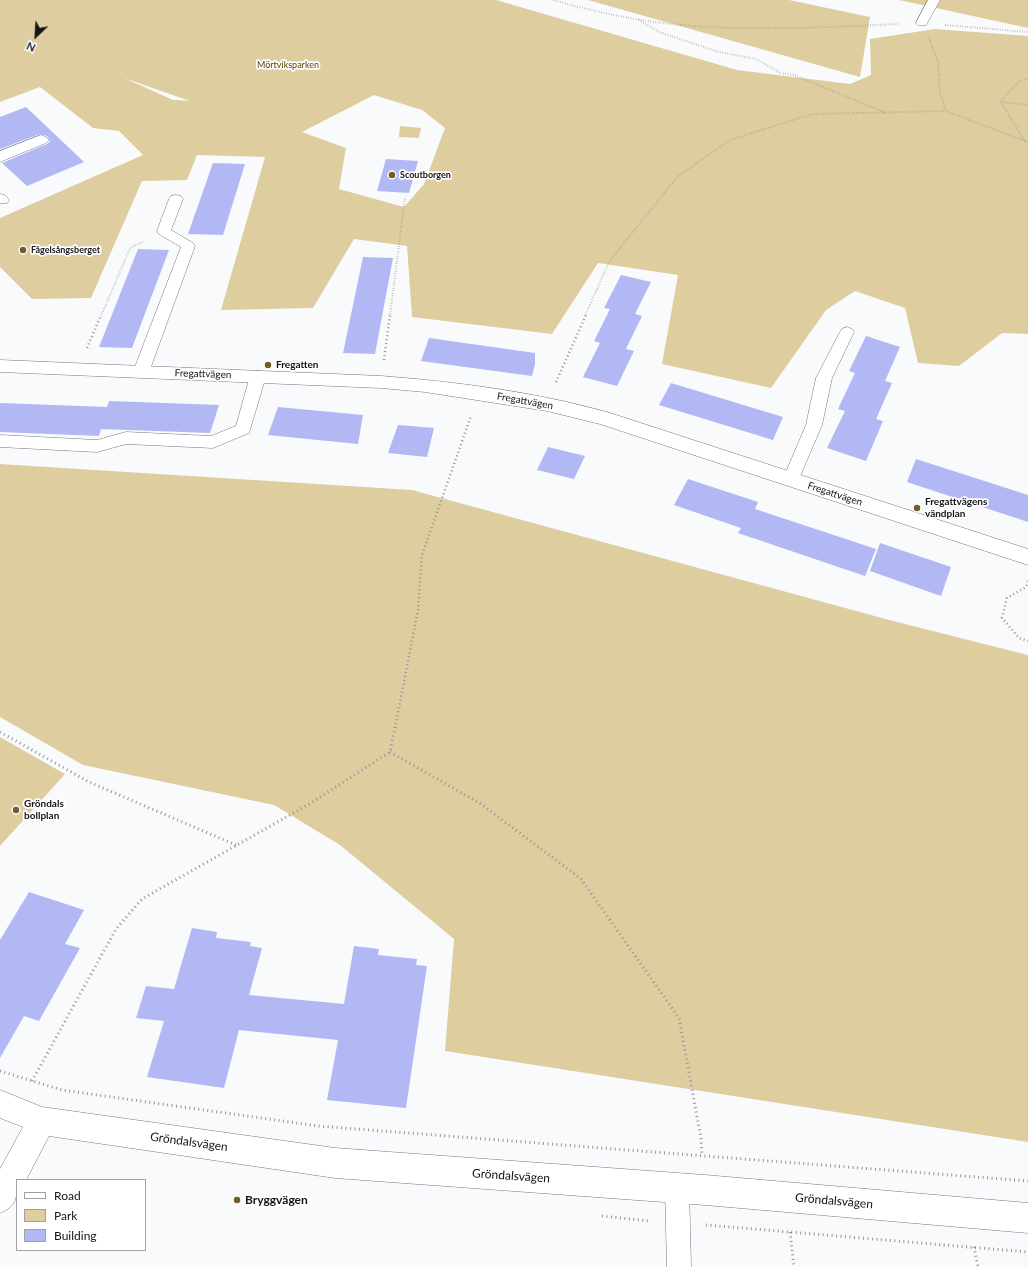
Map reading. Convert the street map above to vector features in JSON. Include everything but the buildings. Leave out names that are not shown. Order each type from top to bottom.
[{"type":"street","points":[[0,157],[41,140]]},
{"type":"street","name":"Fregattvägen","points":[[0,366],[381,382],[479,393],[547,404],[603,418],[1028,557]]},
{"type":"street","name":"Gröndalsvägen","points":[[0,1104],[42,1121],[335,1163],[677,1188],[1028,1218]]},
{"type":"street","points":[[0,1198],[42,1121]]},
{"type":"lane","points":[[922,23],[934,0]]},
{"type":"lane","points":[[141,372],[188,246],[164,231],[176,199]]},
{"type":"lane","points":[[791,479],[814,425],[824,378],[847,332]]},
{"type":"lane","points":[[0,440],[97,446],[126,438],[213,442],[243,429],[258,376]]},
{"type":"lane","points":[[677,1188],[679,1267]]},
{"type":"path","points":[[553,0],[589,11],[637,19],[714,28],[780,28],[922,23],[1028,32]]},
{"type":"path","points":[[637,19],[658,32],[719,52],[756,59],[780,73],[794,75],[820,88],[888,114]]},
{"type":"path","points":[[922,23],[938,62],[940,92],[946,111]]},
{"type":"path","points":[[1001,102],[1019,81],[1028,79]]},
{"type":"path","points":[[1001,102],[1027,142]]},
{"type":"path","points":[[1001,102],[1028,105]]},
{"type":"path","points":[[547,404],[609,262],[678,176],[730,140],[812,114],[888,114],[946,111],[1027,142]]},
{"type":"path","points":[[381,382],[406,198]]},
{"type":"path","points":[[78,369],[130,248],[164,231]]},
{"type":"path","points":[[32,1081],[116,929],[142,899],[311,803],[390,752],[418,610],[422,555],[479,393]]},
{"type":"path","points":[[1028,582],[1026,587],[1007,598],[1002,618],[1019,638],[1028,641]]},
{"type":"path","points":[[0,732],[89,782],[237,846]]},
{"type":"path","points":[[390,752],[481,804],[581,879],[679,1018],[701,1138],[702,1156]]},
{"type":"path","points":[[0,1071],[62,1090],[318,1126],[1028,1181]]},
{"type":"path","points":[[790,1232],[794,1267]]},
{"type":"path","points":[[974,1247],[978,1267]]},
{"type":"green space","name":"Mörtviksparken","points":[[0,0],[496,0],[737,70],[850,84],[871,75],[870,39],[935,29],[1028,36],[1028,334],[1002,333],[959,366],[918,363],[905,308],[855,291],[826,310],[771,388],[662,364],[678,275],[598,263],[552,334],[412,317],[407,246],[354,239],[313,308],[221,310],[265,157],[197,155],[187,180],[142,181],[91,298],[32,299],[0,267],[0,218],[143,155],[119,131],[93,128],[40,87],[0,102]],"holes":[[[124,78],[190,101],[173,100]],[[374,95],[422,110],[445,128],[424,184],[404,207],[339,189],[346,148],[302,132]]]},
{"type":"green space","points":[[588,0],[789,0],[870,17],[860,77]]},
{"type":"green space","points":[[899,0],[1028,0],[1028,28]]},
{"type":"green space","points":[[400,126],[421,128],[419,138],[399,137]]},
{"type":"green space","points":[[0,464],[412,490],[893,621],[1028,655],[1028,1142],[445,1051],[454,939],[340,845],[274,805],[83,765],[0,717]]},
{"type":"green space","name":"Gröndals bollplan","points":[[0,737],[65,774],[0,846]]},
{"type":"place","name":"Scoutborgen","points":[[392,175]]},
{"type":"place","name":"Fågelsångsberget","points":[[23,250]]},
{"type":"place","name":"Fregatten","points":[[268,365]]},
{"type":"place","name":"Fregattvägens vändplan","points":[[917,508]]},
{"type":"place","name":"Gröndals bollplan","points":[[16,810]]},
{"type":"place","name":"Bryggvägen","points":[[237,1200]]}]
